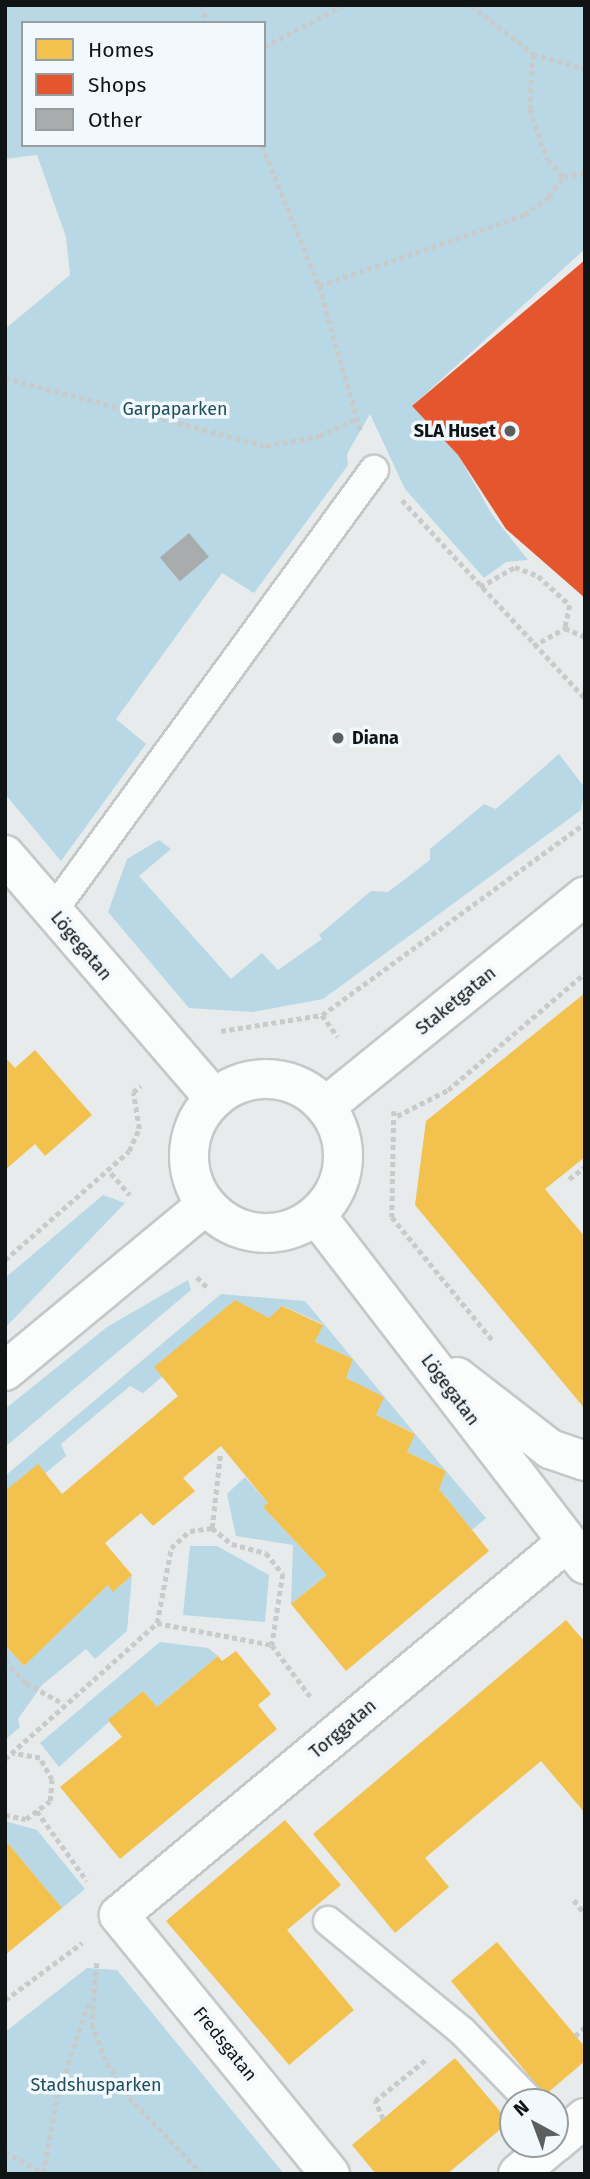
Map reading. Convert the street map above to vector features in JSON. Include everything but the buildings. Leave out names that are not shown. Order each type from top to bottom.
[{"type":"street","name":"Lögegatan","points":[[5,855],[214,1098]]},
{"type":"street","name":"Staketgatan","points":[[326,1106],[585,896]]},
{"type":"street","points":[[272,1078],[311,1092],[326,1106],[336,1123],[343,1163],[316,1216],[271,1233],[246,1231],[205,1205],[188,1161],[199,1116],[214,1098],[241,1083],[272,1078]]},
{"type":"street","points":[[5,1371],[205,1205]]},
{"type":"street","name":"Lögegatan","points":[[316,1216],[575,1553]]},
{"type":"street","points":[[416,1346],[550,1449],[585,1461]]},
{"type":"street","name":"Torggatan","points":[[119,1915],[339,1731],[575,1553]]},
{"type":"street","name":"Fredsgatan","points":[[119,1915],[330,2174]]},
{"type":"lane","points":[[52,912],[374,470]]},
{"type":"lane","points":[[328,1921],[461,2031],[517,2088]]},
{"type":"path","points":[[200,5],[208,21]]},
{"type":"path","points":[[266,46],[344,5]]},
{"type":"path","points":[[471,5],[533,54],[585,69]]},
{"type":"path","points":[[533,54],[530,109],[548,160],[563,176]]},
{"type":"path","points":[[563,176],[585,173]]},
{"type":"path","points":[[319,286],[524,215],[550,197],[563,176]]},
{"type":"path","points":[[5,378],[266,446],[319,436],[358,418]]},
{"type":"path","points":[[481,587],[515,567],[538,576],[570,605],[565,628],[533,646]]},
{"type":"path","points":[[565,628],[585,637]]},
{"type":"path","points":[[212,1032],[322,1015],[585,824]]},
{"type":"path","points":[[501,1350],[392,1217],[397,1116],[448,1090],[585,973]]},
{"type":"path","points":[[322,1015],[329,1024]]},
{"type":"path","points":[[5,1260],[111,1173],[139,1129],[133,1092]]},
{"type":"path","points":[[569,1179],[585,1167]]},
{"type":"path","points":[[111,1173],[130,1195]]},
{"type":"path","points":[[197,1277],[208,1288]]},
{"type":"path","points":[[212,1528],[220,1455]]},
{"type":"path","points":[[5,1759],[62,1703],[157,1623],[170,1548],[190,1531],[212,1528],[232,1544],[266,1553],[283,1574],[272,1645]]},
{"type":"path","points":[[157,1623],[272,1645],[339,1731]]},
{"type":"path","points":[[5,1660],[26,1683],[62,1703]]},
{"type":"path","points":[[5,1815],[26,1819],[50,1801],[52,1780],[40,1758],[12,1753]]},
{"type":"path","points":[[37,1811],[90,1884]]},
{"type":"path","points":[[574,1900],[585,1914]]},
{"type":"path","points":[[5,2152],[45,2173],[64,2072],[91,1997],[97,1962],[119,1915]]},
{"type":"path","points":[[5,2000],[119,1915]]},
{"type":"path","points":[[91,1997],[92,2024],[107,2063],[129,2097],[202,2174]]},
{"type":"path","points":[[575,2036],[585,2027]]},
{"type":"path","points":[[383,2119],[375,2101],[461,2031]]},
{"type":"green space","name":"Garpaparken","points":[[5,5],[585,5],[585,249],[412,406],[458,455],[493,516],[528,560],[506,562],[484,578],[405,489],[370,414],[347,454],[348,465],[254,593],[222,573],[116,719],[146,744],[61,861],[5,794],[5,329],[70,275],[66,237],[37,155],[5,159]]},
{"type":"green space","points":[[559,754],[585,788],[581,810],[323,999],[253,1012],[189,1008],[108,912],[127,859],[159,840],[171,849],[139,876],[231,979],[262,953],[278,970],[322,939],[319,935],[371,891],[388,892],[430,860],[430,849],[484,804],[496,809]]},
{"type":"green space","points":[[103,1195],[125,1203],[5,1328],[5,1278]]},
{"type":"green space","points":[[188,1280],[191,1290],[5,1447],[5,1409],[107,1327]]},
{"type":"green space","points":[[221,1294],[305,1301],[446,1471],[407,1452],[414,1433],[376,1415],[383,1397],[346,1378],[353,1359],[315,1342],[323,1324],[283,1306],[269,1318],[245,1307],[143,1393],[130,1386],[61,1444],[66,1456],[5,1507],[5,1476]]},
{"type":"green space","points":[[446,1471],[486,1518],[472,1530],[439,1489]]},
{"type":"green space","points":[[245,1477],[268,1503],[264,1508],[327,1575],[291,1604],[293,1545],[236,1536],[227,1494]]},
{"type":"green space","points":[[190,1546],[217,1546],[269,1575],[265,1622],[183,1615]]},
{"type":"green space","points":[[132,1575],[127,1631],[95,1659],[86,1649],[42,1685],[18,1719],[20,1727],[5,1740],[5,1645],[24,1666],[108,1585],[114,1591]]},
{"type":"green space","points":[[160,1642],[208,1648],[218,1656],[157,1707],[143,1691],[59,1767],[40,1743]]},
{"type":"green space","points":[[5,1821],[37,1830],[85,1889],[62,1908],[5,1840]]},
{"type":"green space","name":"Stadshusparken","points":[[87,1968],[117,1970],[284,2174],[5,2174],[5,2032]]},
{"type":"place","name":"SLA Huset","points":[[510,431]]},
{"type":"place","name":"Diana","points":[[338,738]]}]
